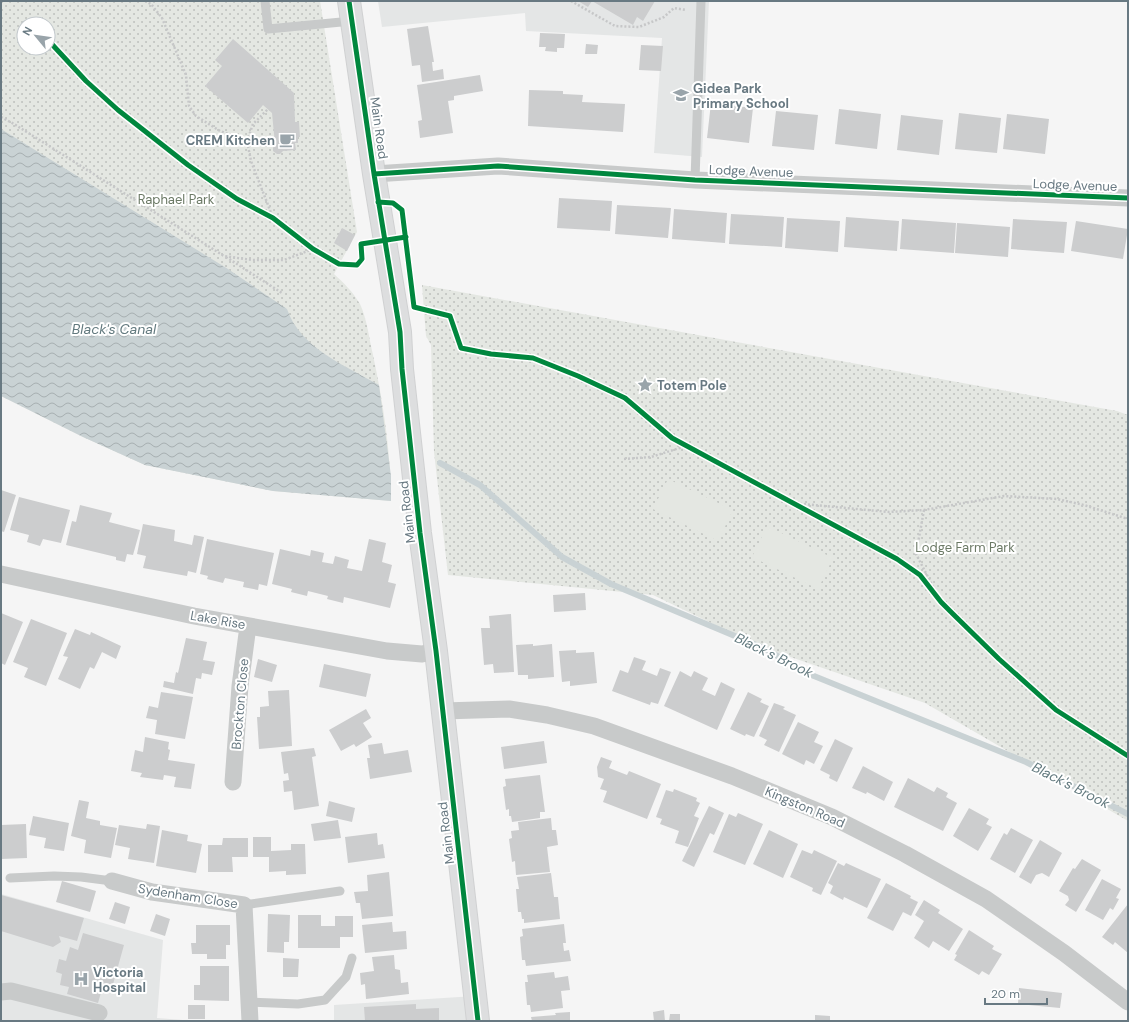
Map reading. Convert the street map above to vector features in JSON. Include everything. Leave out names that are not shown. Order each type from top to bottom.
[{"type":"main road","name":"Main Road","points":[[351,11],[374,174],[400,332],[402,369],[420,532],[436,651],[478,1021]]},
{"type":"street","name":"Lodge Avenue","points":[[374,174],[498,166],[695,180],[1128,198]]},
{"type":"street","name":"Lake Rise","points":[[1,574],[194,616],[387,651],[422,654],[436,651]]},
{"type":"street","name":"Brockton Close","points":[[233,782],[240,686],[248,626]]},
{"type":"street","name":"Kingston Road","points":[[443,711],[509,709],[547,715],[594,726],[732,776],[832,817],[905,854],[986,899],[1064,953],[1128,1002]]},
{"type":"street","name":"Sydenham Close","points":[[112,881],[152,892],[244,905],[250,1021]]},
{"type":"street","points":[[1,992],[12,990],[99,1013]]},
{"type":"lane","points":[[265,1],[268,29],[351,11]]},
{"type":"lane","points":[[695,180],[701,1]]},
{"type":"lane","points":[[10,878],[54,876],[81,877],[112,881]]},
{"type":"lane","points":[[244,905],[340,891]]},
{"type":"lane","points":[[250,1002],[298,1004],[325,1000],[346,977],[352,958]]},
{"type":"path","points":[[145,1],[151,4],[162,18],[186,75],[189,106],[196,116],[220,131],[247,141]]},
{"type":"path","points":[[571,1],[615,26],[639,27],[664,17],[674,8],[700,13]]},
{"type":"path","points":[[268,109],[253,124],[247,141],[252,161],[273,218]]},
{"type":"path","points":[[1,118],[14,124],[282,293]]},
{"type":"path","points":[[266,214],[278,222]]},
{"type":"path","points":[[308,245],[320,253]]},
{"type":"path","points":[[224,256],[252,260],[284,260],[313,249]]},
{"type":"path","points":[[624,459],[651,457],[684,444],[693,449]]},
{"type":"path","points":[[792,503],[889,512],[924,510],[1004,496],[1057,499],[1084,505],[1128,519]]},
{"type":"path","points":[[785,500],[806,510]]},
{"type":"path","points":[[924,510],[916,554],[943,604]]},
{"type":"path","points":[[920,575],[943,604]]},
{"type":"shaded area","name":"Gidea Park Primary School","points":[[378,1],[709,1],[702,157],[654,153],[662,38],[526,31],[525,13],[382,27]]},
{"type":"shaded area","name":"Victoria Hospital","points":[[1,894],[163,940],[157,1018],[196,1021],[1,1021]]},
{"type":"shaded area","points":[[475,996],[478,1021],[334,1021],[334,1005]]},
{"type":"green space","name":"Raphael Park","points":[[1,1],[320,1],[357,232],[334,274],[348,288],[360,304],[366,322],[386,427],[390,464],[391,501],[273,491],[145,465],[83,437],[1,396]]},
{"type":"green space","name":"Lodge Farm Park","points":[[422,285],[1117,411],[1128,415],[1128,821],[925,703],[761,647],[653,595],[448,575],[434,452],[431,345],[426,336]]},
{"type":"green space","points":[[668,479],[733,510],[718,541],[653,509]]},
{"type":"green space","points":[[767,526],[833,558],[818,589],[752,557]]},
{"type":"water","name":"Black's Canal","points":[[1,129],[228,269],[287,309],[293,323],[302,335],[313,345],[339,363],[379,385],[391,476],[391,501],[273,491],[145,465],[83,437],[1,396]]},
{"type":"building","points":[[578,1],[592,1],[588,7]]},
{"type":"building","points":[[592,1],[655,1],[643,21],[637,17],[633,25]]},
{"type":"building","points":[[428,26],[434,62],[432,62],[433,71],[443,69],[444,79],[422,82],[420,65],[412,66],[407,29]]},
{"type":"building","points":[[540,33],[565,34],[564,48],[557,48],[557,52],[545,51],[546,47],[539,47]]},
{"type":"building","points":[[233,39],[294,93],[295,122],[299,122],[300,137],[298,137],[298,143],[295,143],[296,150],[283,151],[280,154],[273,151],[275,144],[272,113],[263,105],[248,123],[205,86],[222,66],[215,60]]},
{"type":"building","points":[[586,44],[598,45],[597,54],[585,54]]},
{"type":"building","points":[[641,45],[663,46],[661,71],[639,70]]},
{"type":"building","points":[[480,75],[483,91],[454,96],[454,100],[448,101],[453,133],[420,138],[418,121],[422,120],[417,85]]},
{"type":"building","points":[[529,90],[563,91],[563,94],[583,95],[582,102],[625,104],[623,132],[528,126]]},
{"type":"building","points":[[711,103],[753,108],[749,143],[707,138]]},
{"type":"building","points":[[839,109],[881,114],[877,149],[835,144]]},
{"type":"building","points":[[776,111],[818,115],[814,150],[772,146]]},
{"type":"building","points":[[959,113],[1001,118],[997,153],[955,149]]},
{"type":"building","points":[[1007,114],[1049,119],[1045,154],[1003,149]]},
{"type":"building","points":[[901,115],[943,120],[939,155],[897,150]]},
{"type":"building","points":[[559,198],[612,201],[610,231],[557,228]]},
{"type":"building","points":[[617,205],[671,208],[668,238],[615,234]]},
{"type":"building","points":[[674,209],[727,213],[725,243],[672,239]]},
{"type":"building","points":[[731,214],[784,217],[782,247],[729,244]]},
{"type":"building","points":[[846,217],[899,221],[897,251],[844,247]]},
{"type":"building","points":[[787,218],[840,221],[838,252],[785,248]]},
{"type":"building","points":[[902,219],[956,223],[954,253],[900,249]]},
{"type":"building","points":[[1013,219],[1067,222],[1064,253],[1011,249]]},
{"type":"building","points":[[1076,221],[1128,229],[1123,259],[1071,251]]},
{"type":"building","points":[[957,223],[1010,227],[1008,257],[955,253]]},
{"type":"building","points":[[342,228],[355,235],[347,251],[334,243]]},
{"type":"building","points":[[1,490],[16,495],[4,532],[1,531]]},
{"type":"building","points":[[19,497],[70,510],[61,543],[43,539],[40,546],[27,542],[29,535],[10,530]]},
{"type":"building","points":[[80,505],[112,513],[109,522],[140,530],[133,555],[127,554],[125,562],[116,560],[116,557],[66,545],[72,521],[76,522]]},
{"type":"building","points":[[143,524],[175,530],[174,541],[192,545],[194,535],[204,537],[196,573],[188,571],[187,576],[143,568],[146,556],[137,554]]},
{"type":"building","points":[[207,539],[274,553],[267,586],[259,584],[258,590],[243,587],[244,582],[225,578],[223,583],[207,579],[208,576],[200,574]]},
{"type":"building","points":[[369,539],[386,543],[382,562],[392,565],[388,582],[396,584],[390,608],[344,597],[343,603],[327,599],[328,596],[308,591],[307,596],[291,592],[292,589],[272,584],[280,549],[310,556],[311,550],[324,553],[322,562],[333,564],[335,556],[349,560],[347,568],[362,571]]},
{"type":"building","points":[[585,593],[586,610],[554,612],[553,595]]},
{"type":"building","points":[[1,613],[23,622],[5,665],[1,663]]},
{"type":"building","points":[[511,614],[514,672],[494,673],[493,664],[484,665],[481,628],[490,628],[489,616]]},
{"type":"building","points":[[31,619],[67,633],[46,686],[24,677],[28,668],[13,662]]},
{"type":"building","points":[[75,629],[90,635],[91,632],[121,646],[116,659],[102,652],[94,669],[90,667],[80,689],[58,679],[68,657],[63,656]]},
{"type":"building","points":[[186,638],[207,642],[203,660],[215,662],[212,675],[202,673],[201,679],[196,678],[193,694],[163,687],[164,681],[174,683],[176,672],[178,673]]},
{"type":"building","points":[[533,644],[533,646],[552,644],[554,677],[528,679],[528,675],[518,675],[516,645]]},
{"type":"building","points":[[576,650],[576,653],[594,652],[597,683],[570,686],[570,681],[562,682],[559,651]]},
{"type":"building","points":[[634,657],[646,661],[642,670],[657,676],[660,668],[671,672],[658,704],[651,702],[650,705],[612,691],[620,670],[628,673]]},
{"type":"building","points":[[258,659],[277,665],[272,682],[254,677]]},
{"type":"building","points":[[324,664],[371,674],[366,697],[319,687]]},
{"type":"building","points":[[680,671],[691,677],[694,671],[708,678],[702,690],[715,696],[721,682],[735,689],[717,730],[664,706]]},
{"type":"building","points":[[289,690],[292,746],[259,749],[257,717],[260,717],[260,707],[269,706],[268,691]]},
{"type":"building","points":[[161,692],[193,697],[185,739],[155,734],[157,720],[146,718],[149,706],[158,708]]},
{"type":"building","points":[[748,692],[762,699],[760,702],[769,706],[754,737],[746,734],[745,736],[730,729]]},
{"type":"building","points":[[774,703],[785,707],[783,709],[796,715],[779,752],[764,745],[767,740],[759,736]]},
{"type":"building","points":[[366,709],[371,718],[363,723],[372,737],[356,747],[354,744],[341,751],[329,730]]},
{"type":"building","points":[[798,722],[819,732],[814,742],[823,746],[814,764],[806,760],[804,765],[782,754]]},
{"type":"building","points":[[145,737],[169,742],[168,749],[170,750],[168,760],[195,764],[191,789],[174,787],[176,777],[164,775],[163,780],[140,777],[142,773],[131,771],[135,750],[143,752]]},
{"type":"building","points":[[835,739],[853,748],[837,782],[829,778],[830,775],[820,770]]},
{"type":"building","points":[[544,741],[547,763],[504,769],[501,747]]},
{"type":"building","points":[[382,743],[384,754],[408,750],[412,772],[370,779],[367,758],[370,758],[368,745]]},
{"type":"building","points":[[314,748],[316,756],[312,757],[319,806],[294,810],[292,791],[284,792],[283,781],[289,780],[288,773],[284,774],[281,752]]},
{"type":"building","points":[[601,757],[612,761],[609,768],[627,775],[629,771],[661,784],[647,819],[603,802],[607,791],[600,789],[604,779],[598,777],[597,767]]},
{"type":"building","points":[[863,766],[893,782],[884,801],[867,792],[866,794],[852,788]]},
{"type":"building","points":[[540,775],[545,812],[540,812],[540,818],[512,822],[511,816],[509,816],[509,809],[506,810],[503,787],[506,786],[505,779]]},
{"type":"building","points":[[908,778],[934,792],[937,787],[948,793],[946,797],[957,803],[943,831],[894,807]]},
{"type":"building","points":[[674,789],[697,798],[696,801],[700,803],[694,816],[699,818],[688,847],[675,843],[679,831],[660,824],[662,819],[656,817],[666,790],[673,792]]},
{"type":"building","points":[[79,800],[89,802],[86,818],[100,821],[100,825],[117,828],[111,858],[84,853],[86,840],[71,836]]},
{"type":"building","points":[[329,801],[355,808],[352,822],[326,816]]},
{"type":"building","points":[[709,806],[724,813],[714,835],[710,833],[694,867],[682,861]]},
{"type":"building","points":[[969,808],[989,819],[986,824],[992,827],[978,851],[953,836]]},
{"type":"building","points":[[738,813],[763,824],[745,865],[713,852],[729,814],[736,817]]},
{"type":"building","points":[[33,816],[69,823],[64,851],[44,848],[46,838],[29,835]]},
{"type":"building","points":[[551,818],[552,830],[556,830],[558,845],[547,847],[550,872],[516,875],[515,861],[512,862],[509,839],[512,838],[511,831],[519,830],[518,822]]},
{"type":"building","points":[[338,820],[341,838],[314,841],[311,824]]},
{"type":"building","points":[[26,824],[27,858],[1,859],[1,825]]},
{"type":"building","points":[[147,824],[160,826],[154,863],[128,859],[130,848],[115,845],[119,825],[146,829]]},
{"type":"building","points":[[1011,828],[1033,840],[1015,873],[990,859],[1004,833],[1007,835]]},
{"type":"building","points":[[162,830],[188,835],[187,841],[202,844],[196,873],[156,866]]},
{"type":"building","points":[[769,830],[798,844],[783,878],[753,864]]},
{"type":"building","points":[[377,833],[378,845],[383,844],[385,858],[348,863],[345,837]]},
{"type":"building","points":[[253,837],[271,837],[271,851],[291,850],[291,844],[305,844],[306,874],[286,875],[286,871],[269,872],[269,857],[253,857]]},
{"type":"building","points":[[223,838],[248,838],[248,857],[232,857],[233,872],[208,872],[208,845],[222,845]]},
{"type":"building","points":[[1040,840],[1062,853],[1049,877],[1042,873],[1036,875],[1031,884],[1019,877]]},
{"type":"building","points":[[802,850],[812,854],[814,850],[837,861],[821,895],[812,891],[813,888],[790,877]]},
{"type":"building","points":[[1082,859],[1101,870],[1076,912],[1065,905],[1069,900],[1068,896],[1059,891],[1073,868],[1075,869]]},
{"type":"building","points":[[838,863],[844,866],[846,863],[881,879],[867,908],[844,897],[843,900],[830,893],[833,886],[828,883]]},
{"type":"building","points":[[389,872],[393,916],[362,919],[360,903],[356,903],[354,892],[368,891],[367,875]]},
{"type":"building","points":[[551,873],[554,897],[558,897],[560,919],[524,923],[521,912],[518,912],[516,889],[519,889],[517,877]]},
{"type":"building","points":[[1102,879],[1121,889],[1116,898],[1119,899],[1113,910],[1110,908],[1103,920],[1085,910]]},
{"type":"building","points":[[62,881],[96,891],[90,912],[56,902]]},
{"type":"building","points":[[886,883],[911,896],[910,898],[918,902],[911,916],[903,912],[893,931],[867,918]]},
{"type":"building","points":[[1,895],[84,918],[77,941],[59,936],[61,942],[53,947],[1,931]]},
{"type":"building","points":[[924,900],[940,910],[938,913],[963,929],[949,951],[933,941],[929,948],[914,938],[924,921],[915,915]]},
{"type":"building","points":[[115,902],[130,907],[125,924],[109,919]]},
{"type":"building","points":[[1128,904],[1128,953],[1115,942],[1113,945],[1102,937]]},
{"type":"building","points":[[156,914],[170,919],[165,936],[150,931]]},
{"type":"building","points":[[268,914],[290,915],[289,942],[284,942],[284,953],[267,952]]},
{"type":"building","points":[[298,915],[321,915],[321,926],[335,926],[335,916],[353,916],[353,937],[340,937],[340,948],[298,948]]},
{"type":"building","points":[[392,922],[393,932],[406,931],[407,949],[365,953],[362,925]]},
{"type":"building","points":[[564,924],[566,943],[563,943],[564,951],[569,950],[571,961],[526,966],[525,960],[522,960],[520,937],[523,936],[522,929]]},
{"type":"building","points":[[196,925],[230,925],[230,945],[226,945],[226,959],[207,959],[207,954],[192,954],[191,943],[196,943]]},
{"type":"building","points":[[969,930],[994,946],[992,949],[1002,954],[989,975],[982,971],[979,975],[954,960],[957,955],[955,954]]},
{"type":"building","points":[[83,933],[124,945],[112,988],[105,985],[104,989],[102,989],[98,1003],[67,994],[69,987],[60,985],[62,974],[56,972],[59,959],[66,961],[70,947],[78,950]]},
{"type":"building","points":[[394,955],[395,969],[400,970],[401,983],[408,982],[409,994],[366,999],[365,984],[361,985],[360,973],[374,971],[372,957]]},
{"type":"building","points":[[283,958],[299,959],[298,977],[283,977]]},
{"type":"building","points":[[200,966],[229,966],[229,1001],[194,1000],[194,985],[200,985]]},
{"type":"building","points":[[554,972],[555,978],[568,976],[570,990],[561,991],[563,1008],[531,1012],[530,1005],[527,1005],[525,982],[528,982],[527,975]]},
{"type":"building","points":[[1019,988],[1062,993],[1060,1008],[1018,1004]]},
{"type":"building","points":[[416,1004],[416,1009],[439,1008],[439,1021],[365,1021],[364,1007]]},
{"type":"building","points":[[188,1005],[205,1005],[205,1019],[188,1019]]},
{"type":"building","points":[[664,1010],[665,1021],[654,1021],[653,1012]]},
{"type":"building","points":[[570,1012],[570,1021],[532,1021],[531,1017],[556,1015],[555,1013]]},
{"type":"building","points":[[670,1014],[680,1014],[680,1021],[669,1021]]},
{"type":"building","points":[[815,1015],[830,1016],[830,1021],[815,1021]]},
{"type":"waterway","name":"Black's Brook","points":[[440,463],[480,485],[562,557],[611,584],[761,647],[814,676],[1026,762],[1128,814]]},
{"type":"cycle path","points":[[349,1],[374,174],[400,332],[402,369],[420,533],[436,651],[478,1021]]},
{"type":"cycle path","points":[[56,49],[86,81],[118,110],[188,165],[237,199],[273,218],[313,249],[339,264],[357,265],[362,259],[361,244],[406,237]]},
{"type":"cycle path","points":[[374,174],[498,166],[695,180],[1128,198]]},
{"type":"cycle path","points":[[378,202],[393,203],[402,210],[414,307],[450,316],[461,348],[491,354],[533,358],[578,376],[625,398],[672,438],[897,559],[920,575],[941,602],[953,614],[999,659],[1056,710],[1128,756]]},
{"type":"place","name":"Gidea Park Primary School","points":[[681,95]]},
{"type":"place","name":"CREM Kitchen","points":[[287,140]]},
{"type":"place","name":"Totem Pole","points":[[645,385]]},
{"type":"place","name":"Victoria Hospital","points":[[81,979]]}]
